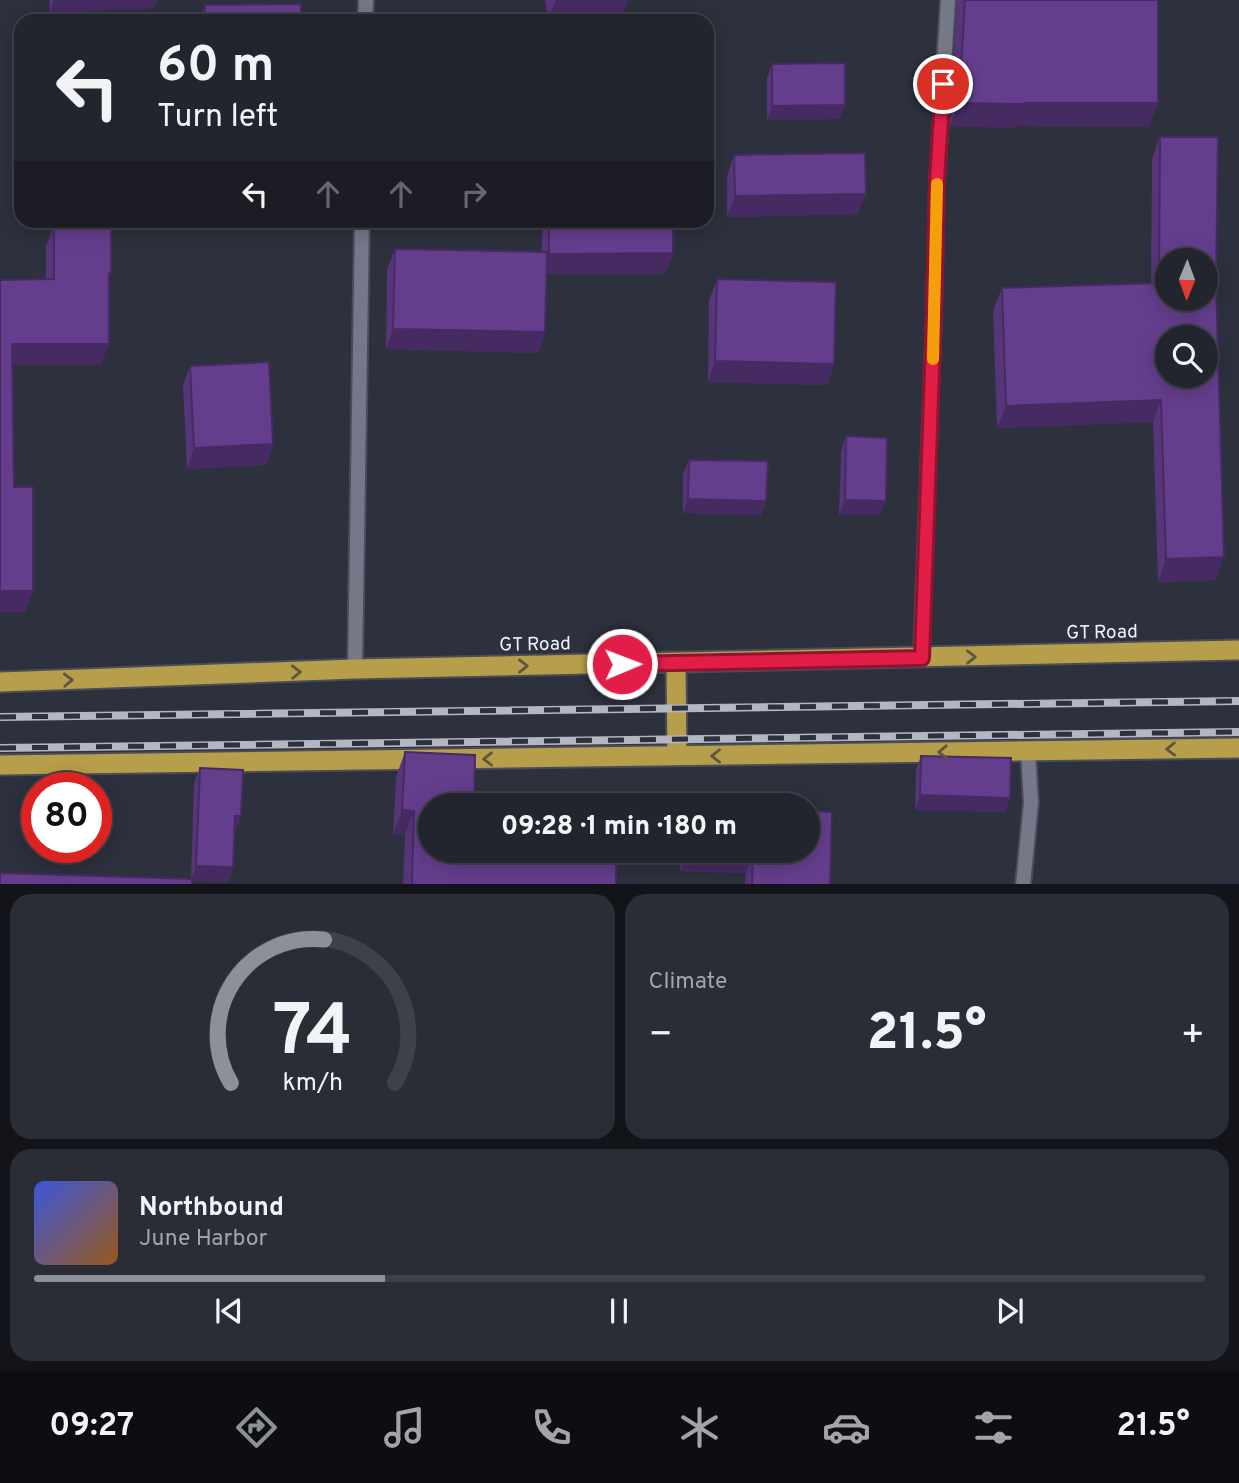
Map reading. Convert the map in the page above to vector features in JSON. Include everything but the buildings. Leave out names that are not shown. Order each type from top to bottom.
[{"type":"highway","name":"GT Road","points":[[0,682],[355,670],[1239,650]]},
{"type":"highway","points":[[676,663],[677,756]]},
{"type":"highway","points":[[0,765],[1239,748]]},
{"type":"lane","points":[[922,658],[937,181],[948,0]]},
{"type":"lane","points":[[355,670],[362,228]]},
{"type":"lane","points":[[1023,884],[1031,803],[1028,751]]},
{"type":"railway","points":[[0,717],[1239,701]]},
{"type":"railway","points":[[0,748],[1239,732]]},
{"type":"slow traffic","points":[[933,359],[937,184]]},
{"type":"route","points":[[622,664],[922,658],[937,181],[943,84]]}]
